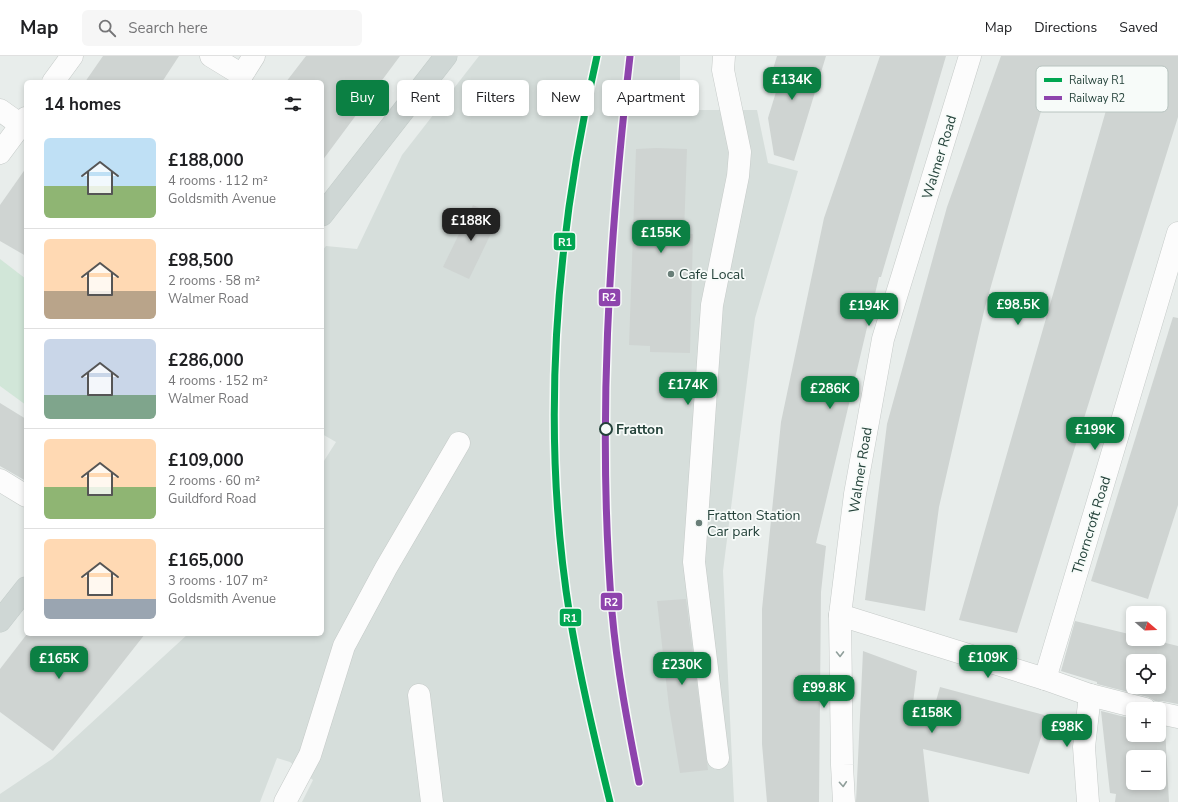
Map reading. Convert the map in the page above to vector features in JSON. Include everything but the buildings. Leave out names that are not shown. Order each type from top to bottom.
[{"type":"main road","points":[[324,212],[446,56]]},
{"type":"main road","points":[[0,621],[13,596]]},
{"type":"street","points":[[54,80],[72,56]]},
{"type":"street","points":[[211,56],[242,76],[254,56]]},
{"type":"street","points":[[718,758],[694,562],[712,305],[738,176],[740,152],[723,70],[724,56]]},
{"type":"street","name":"Walmer Road","points":[[844,802],[842,765],[840,615],[855,494],[883,339],[970,56]]},
{"type":"street","points":[[0,110],[23,122],[0,153]]},
{"type":"street","name":"Thorncroft Road","points":[[1045,678],[1178,233]]},
{"type":"street","points":[[286,802],[310,755],[344,646],[386,568],[459,443]]},
{"type":"street","points":[[0,480],[24,495]]},
{"type":"street","points":[[840,615],[1045,678],[1090,694],[1126,704]]},
{"type":"street","points":[[1088,802],[1084,747],[1090,694]]},
{"type":"street","points":[[418,695],[432,802]]},
{"type":"street","points":[[1166,714],[1178,718]]},
{"type":"shaded area","points":[[479,56],[680,56],[680,80],[602,80],[602,116],[699,116],[699,110],[757,110],[768,163],[798,171],[755,318],[723,571],[734,802],[302,802],[313,780],[290,762],[277,758],[260,802],[0,802],[0,794],[52,759],[186,636],[324,636],[324,461],[336,442],[324,435],[324,248],[326,246],[357,249],[402,155],[432,116],[454,116],[454,88]]},
{"type":"green space","points":[[0,259],[24,277],[24,404],[0,386]]},
{"type":"rail line","name":"R1","points":[[597,56],[571,194],[562,264],[556,335],[554,406],[556,476],[561,547],[570,617],[583,687],[610,802]]},
{"type":"rail line","name":"R2","points":[[630,56],[616,194],[611,264],[606,403],[606,473],[608,543],[614,633],[623,697],[639,782]]},
{"type":"place","name":"Cafe Local","points":[[671,274]]},
{"type":"place","name":"Fratton","points":[[606,429]]},
{"type":"place","name":"Fratton Station Car park","points":[[699,523]]}]
